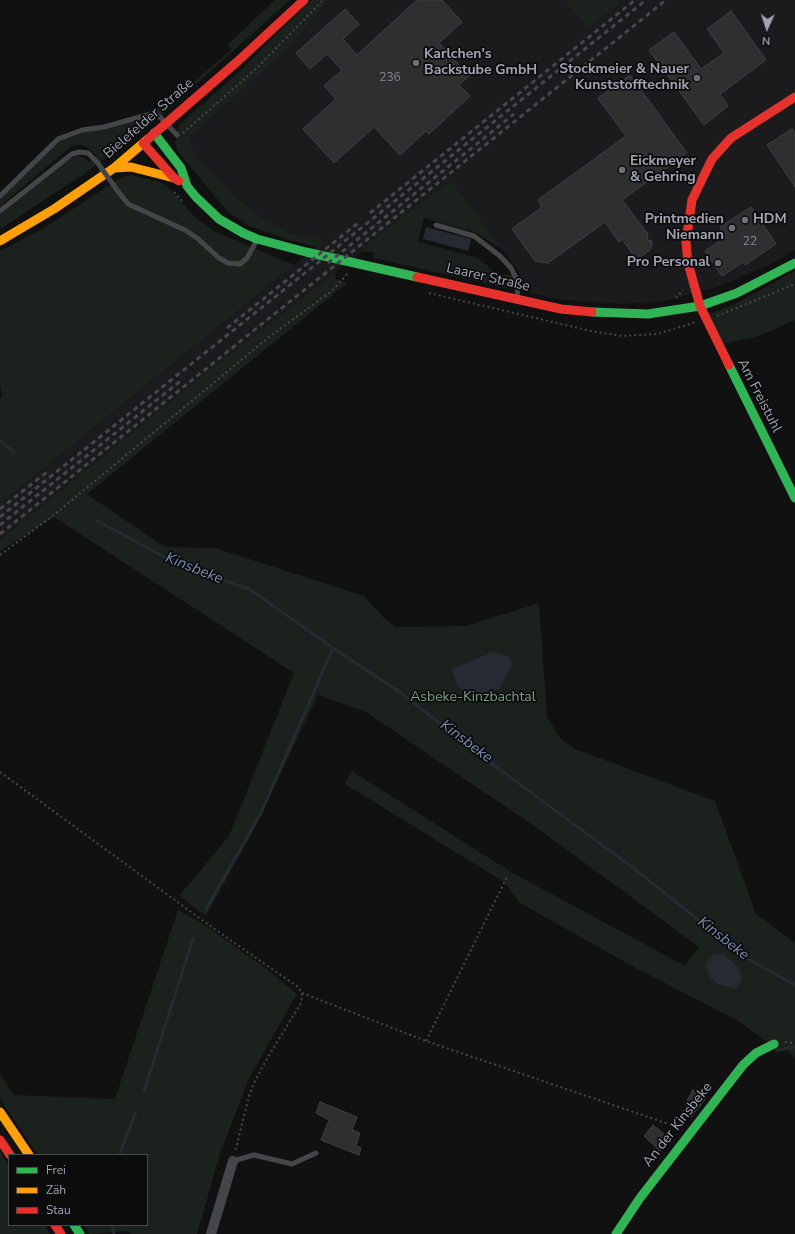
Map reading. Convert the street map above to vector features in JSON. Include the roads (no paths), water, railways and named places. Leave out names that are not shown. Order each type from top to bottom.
[{"type":"main road","name":"Bielefelder Straße","points":[[0,241],[54,209],[114,168],[304,0]]},
{"type":"main road","name":"Am Freistuhl","points":[[795,97],[731,138],[712,159],[698,184],[689,213],[686,242],[690,269],[700,306],[795,498]]},
{"type":"main road","name":"Laarer Straße","points":[[154,134],[181,168],[187,186]]},
{"type":"main road","name":"Laarer Straße","points":[[143,143],[174,178],[187,186],[219,219],[257,239],[561,308],[611,314],[648,314],[700,306],[743,290],[795,263]]},
{"type":"main road","points":[[114,168],[131,167],[174,178]]},
{"type":"main road","name":"An der Kinsbeke","points":[[616,1234],[640,1198],[743,1065],[756,1053],[774,1044]]},
{"type":"main road","points":[[0,1112],[28,1154]]},
{"type":"main road","points":[[0,1140],[9,1154]]},
{"type":"street","points":[[210,1234],[233,1160]]},
{"type":"lane","points":[[0,196],[58,139],[68,134],[82,130],[104,127],[147,113],[154,113],[177,135]]},
{"type":"lane","points":[[0,211],[72,154],[80,152],[88,153],[128,204],[186,230],[228,263],[240,264],[247,258],[257,239]]},
{"type":"lane","points":[[436,225],[474,236],[500,256],[511,268],[518,282],[517,298]]},
{"type":"lane","points":[[233,1160],[254,1155],[292,1164],[316,1153]]},
{"type":"waterway","name":"Kinsbeke","points":[[0,441],[14,452]]},
{"type":"waterway","name":"Kinsbeke","points":[[96,520],[177,564],[251,590],[333,648],[401,693],[495,766],[632,867],[746,958],[795,985]]},
{"type":"waterway","points":[[206,909],[261,813],[333,648]]},
{"type":"waterway","points":[[144,1091],[193,939]]},
{"type":"waterway","points":[[777,1050],[794,1047]]},
{"type":"waterway","points":[[119,1154],[136,1112]]},
{"type":"waterway","points":[[112,1226],[114,1234]]},
{"type":"railway","points":[[370,213],[635,0]]},
{"type":"railway","points":[[0,517],[646,0]]},
{"type":"railway","points":[[0,534],[666,0]]},
{"type":"railway","points":[[328,263],[514,114]]},
{"type":"railway","points":[[227,328],[358,223]]},
{"type":"railway","points":[[0,525],[183,379]]},
{"type":"railway","points":[[0,509],[47,472]]},
{"type":"place","name":"Karlchen's Backstube GmbH","points":[[416,63]]},
{"type":"place","name":"Stockmeier & Nauer Kunststofftechnik","points":[[697,78]]},
{"type":"place","name":"Eickmeyer & Gehring","points":[[622,170]]},
{"type":"place","name":"HDM","points":[[745,220]]},
{"type":"place","name":"Printmedien Niemann","points":[[732,228]]},
{"type":"place","name":"Pro Personal","points":[[718,263]]},
{"type":"park label","name":"Asbeke-Kinzbachtal","points":[[473,698]]}]
